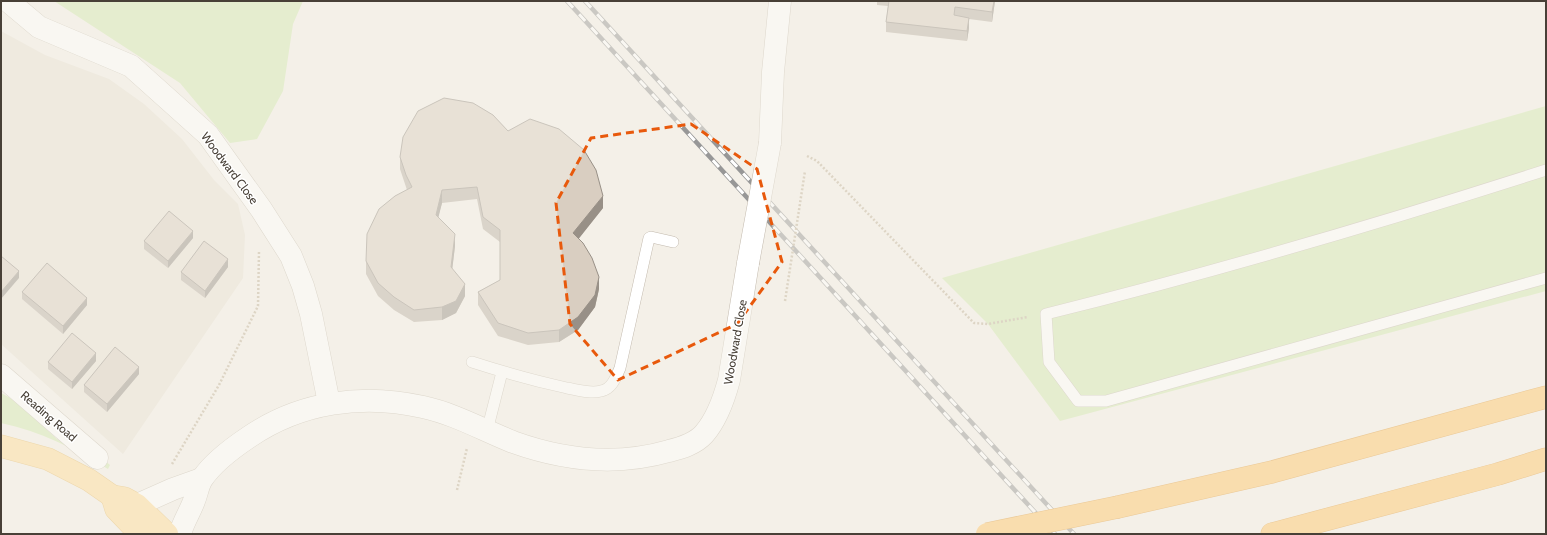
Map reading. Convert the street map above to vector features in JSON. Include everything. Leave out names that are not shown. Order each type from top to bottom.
[{"type":"highway","points":[[987,534],[1118,507],[1272,472],[1546,397]]},
{"type":"highway","points":[[1272,534],[1546,460]]},
{"type":"main road","points":[[1,446],[48,459],[89,480],[112,496],[124,498],[137,505],[167,534]]},
{"type":"main road","points":[[112,496],[116,509],[140,534]]},
{"type":"street","name":"Woodward Close","points":[[8,1],[39,27],[131,66],[208,135],[261,209],[291,256],[303,286],[311,314],[329,403]]},
{"type":"street","name":"Woodward Close","points":[[137,505],[173,489],[201,479],[240,443],[260,430],[301,410],[329,403],[350,401],[398,402],[423,406],[442,412],[512,441],[551,453],[596,460],[619,460],[658,454],[681,448],[692,443],[703,434],[711,422],[730,380],[748,263],[770,143],[773,72],[780,1]]},
{"type":"street","name":"Reading Road","points":[[1,375],[97,458]]},
{"type":"street","name":"Woodward Close","points":[[180,534],[194,501],[201,479]]},
{"type":"lane","points":[[1546,170],[1401,216],[1149,288],[1046,314],[1049,362],[1078,401],[1106,401],[1546,278]]},
{"type":"lane","points":[[472,362],[502,372],[545,383],[591,392],[602,391],[610,387],[620,368],[649,238],[656,237],[673,242]]},
{"type":"lane","points":[[480,427],[502,372]]},
{"type":"path","points":[[806,156],[817,161],[974,323],[988,324],[1046,314]]},
{"type":"path","points":[[785,301],[805,171]]},
{"type":"path","points":[[171,466],[219,385],[258,306],[260,246]]},
{"type":"path","points":[[457,490],[480,427]]},
{"type":"highlighted area","points":[[691,124],[757,169],[782,262],[737,324],[618,380],[570,324],[556,203],[591,138]]},
{"type":"shaded area","points":[[1,31],[45,55],[109,79],[144,104],[182,139],[214,180],[238,204],[245,235],[243,278],[123,454],[1,344]]},
{"type":"green space","points":[[54,1],[303,1],[293,24],[283,91],[257,139],[230,143],[180,83]]},
{"type":"green space","points":[[1546,106],[1546,291],[1060,421],[988,324],[942,278]]},
{"type":"green space","points":[[1,393],[14,400],[57,439],[87,451],[91,449],[110,465],[108,469],[83,454],[57,442],[30,431],[1,423]]},
{"type":"building","points":[[889,1],[994,1],[992,12],[955,7],[954,15],[969,18],[967,31],[886,22]]},
{"type":"building","points":[[444,98],[473,103],[493,115],[508,131],[530,119],[559,129],[584,150],[596,170],[603,196],[573,233],[583,243],[592,258],[599,277],[595,295],[578,317],[559,330],[528,333],[498,323],[478,292],[500,280],[500,230],[483,217],[477,187],[442,190],[436,215],[455,234],[451,267],[465,284],[456,301],[442,307],[414,310],[394,297],[378,283],[366,261],[367,234],[379,209],[395,196],[412,187],[400,157],[403,137],[418,111]]},
{"type":"building","points":[[169,211],[193,231],[168,261],[144,241]]},
{"type":"building","points":[[204,241],[228,259],[205,291],[181,272]]},
{"type":"building","points":[[1,256],[19,271],[1,292]]},
{"type":"building","points":[[47,263],[87,298],[63,326],[22,292]]},
{"type":"building","points":[[72,333],[96,353],[72,382],[48,362]]},
{"type":"building","points":[[115,347],[139,367],[107,404],[84,385]]},
{"type":"railway","points":[[567,1],[1055,534]]},
{"type":"railway","points":[[585,1],[1074,534]]}]
